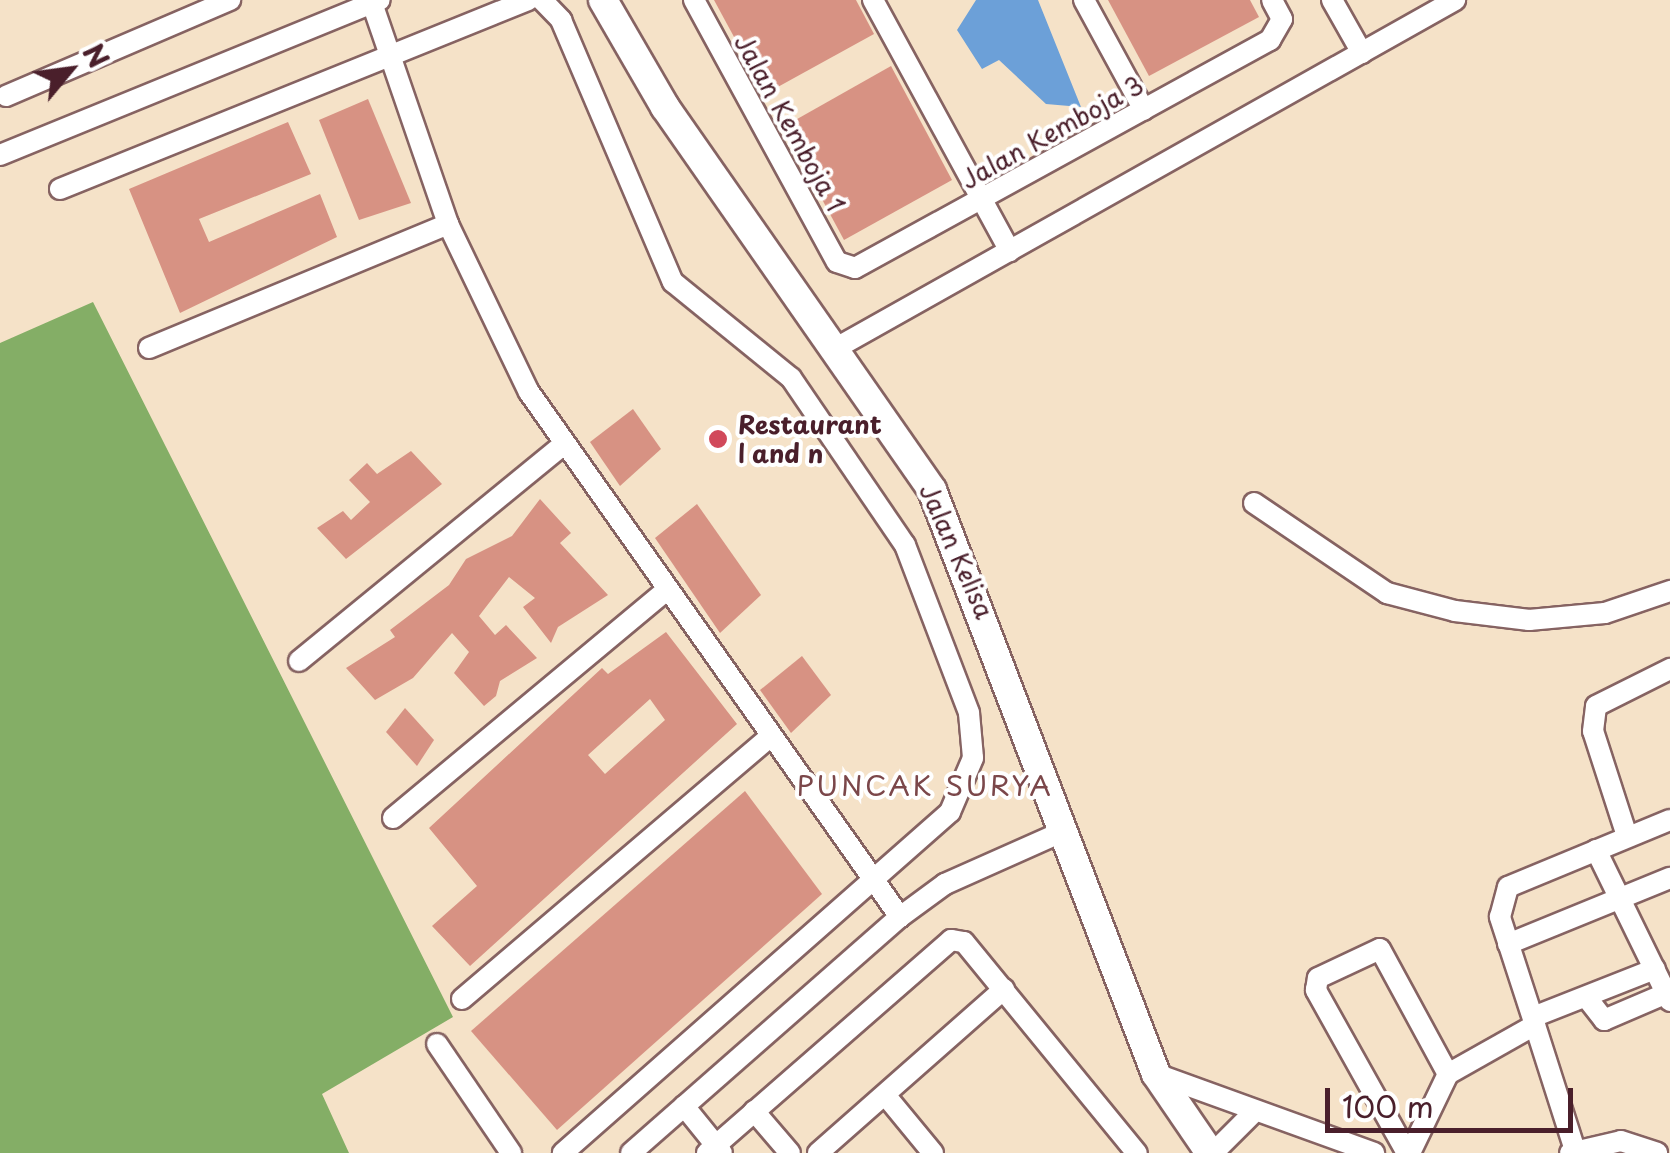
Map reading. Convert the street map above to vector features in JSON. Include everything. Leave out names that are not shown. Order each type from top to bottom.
[{"type":"main road","name":"Jalan Kelisa","points":[[603,0],[665,107],[838,348],[944,512],[1156,1074],[1212,1153]]},
{"type":"street","points":[[6,96],[230,0]]},
{"type":"street","points":[[60,189],[528,0]]},
{"type":"street","points":[[542,0],[561,20],[672,282],[791,378],[890,520],[969,714],[973,758],[950,812],[563,1153]]},
{"type":"street","name":"Jalan Kemboja 1","points":[[694,0],[845,267]]},
{"type":"street","points":[[1084,0],[1144,110]]},
{"type":"street","name":"Jalan Kemboja 3","points":[[845,267],[982,199],[1280,32],[1272,0]]},
{"type":"street","points":[[1332,0],[1362,53]]},
{"type":"street","points":[[838,348],[1455,0]]},
{"type":"street","points":[[0,155],[376,2],[390,55],[448,224],[502,346],[562,446],[664,593],[900,917]]},
{"type":"street","points":[[880,2],[1010,250]]},
{"type":"street","points":[[149,348],[448,224]]},
{"type":"street","points":[[299,661],[562,446]]},
{"type":"street","points":[[1254,504],[1387,593],[1455,612],[1548,618],[1670,591]]},
{"type":"street","points":[[394,818],[664,593]]},
{"type":"street","points":[[1627,836],[1593,731],[1596,706],[1670,669]]},
{"type":"street","points":[[462,999],[768,738]]},
{"type":"street","points":[[1657,1153],[1621,1141],[1572,1151],[1499,907],[1508,887],[1670,820]]},
{"type":"street","points":[[631,1153],[900,917],[946,884],[1064,831]]},
{"type":"street","points":[[1408,1153],[1448,1074],[1534,1021],[1587,998],[1664,982],[1596,850]]},
{"type":"street","points":[[1508,944],[1670,878]]},
{"type":"street","points":[[684,1106],[715,1151],[754,1111],[950,940],[964,942],[1137,1153]]},
{"type":"street","points":[[1408,1153],[1316,990],[1318,978],[1380,949],[1448,1074]]},
{"type":"street","points":[[818,1153],[1004,990]]},
{"type":"street","points":[[437,1044],[510,1153]]},
{"type":"street","points":[[1156,1074],[1251,1115],[1374,1153]]},
{"type":"street","points":[[886,1096],[933,1153]]},
{"type":"street","points":[[754,1111],[790,1153]]},
{"type":"street","points":[[1212,1153],[1251,1115]]},
{"type":"green space","points":[[93,302],[453,1017],[322,1094],[349,1153],[0,1153],[0,343]]},
{"type":"water","points":[[976,0],[1038,0],[1081,107],[1046,104],[999,60],[982,69],[957,30]]},
{"type":"building","points":[[714,0],[856,0],[874,34],[765,94]]},
{"type":"building","points":[[1108,0],[1250,0],[1259,17],[1149,76]]},
{"type":"building","points":[[891,66],[952,180],[844,240],[783,127]]},
{"type":"building","points":[[368,99],[411,203],[359,220],[319,120]]},
{"type":"building","points":[[288,122],[311,174],[199,219],[209,242],[320,194],[337,237],[180,313],[129,189]]},
{"type":"building","points":[[633,409],[661,449],[620,486],[590,442]]},
{"type":"building","points":[[411,451],[442,484],[346,559],[317,528],[343,511],[351,520],[370,502],[349,480],[367,463],[377,474]]},
{"type":"building","points":[[540,499],[571,533],[560,543],[608,595],[558,627],[551,643],[523,607],[535,598],[509,577],[479,616],[495,635],[506,625],[537,658],[500,681],[496,696],[484,706],[454,673],[469,652],[452,633],[413,678],[375,700],[346,668],[395,637],[390,630],[449,585],[466,559],[512,536]]},
{"type":"building","points":[[697,504],[761,595],[720,633],[655,538]]},
{"type":"building","points":[[666,632],[737,724],[470,966],[432,926],[477,886],[429,828],[602,668],[608,674]],"holes":[[[650,699],[665,720],[605,774],[588,755]]]},
{"type":"building","points":[[802,656],[831,695],[791,733],[760,690]]},
{"type":"building","points":[[405,708],[434,740],[417,766],[386,732]]},
{"type":"building","points":[[745,791],[822,894],[557,1130],[471,1031]]},
{"type":"place","name":"Restaurant l and n","points":[[718,439]]},
{"type":"district","name":"PUNCAK SURYA","points":[[925,785]]}]
